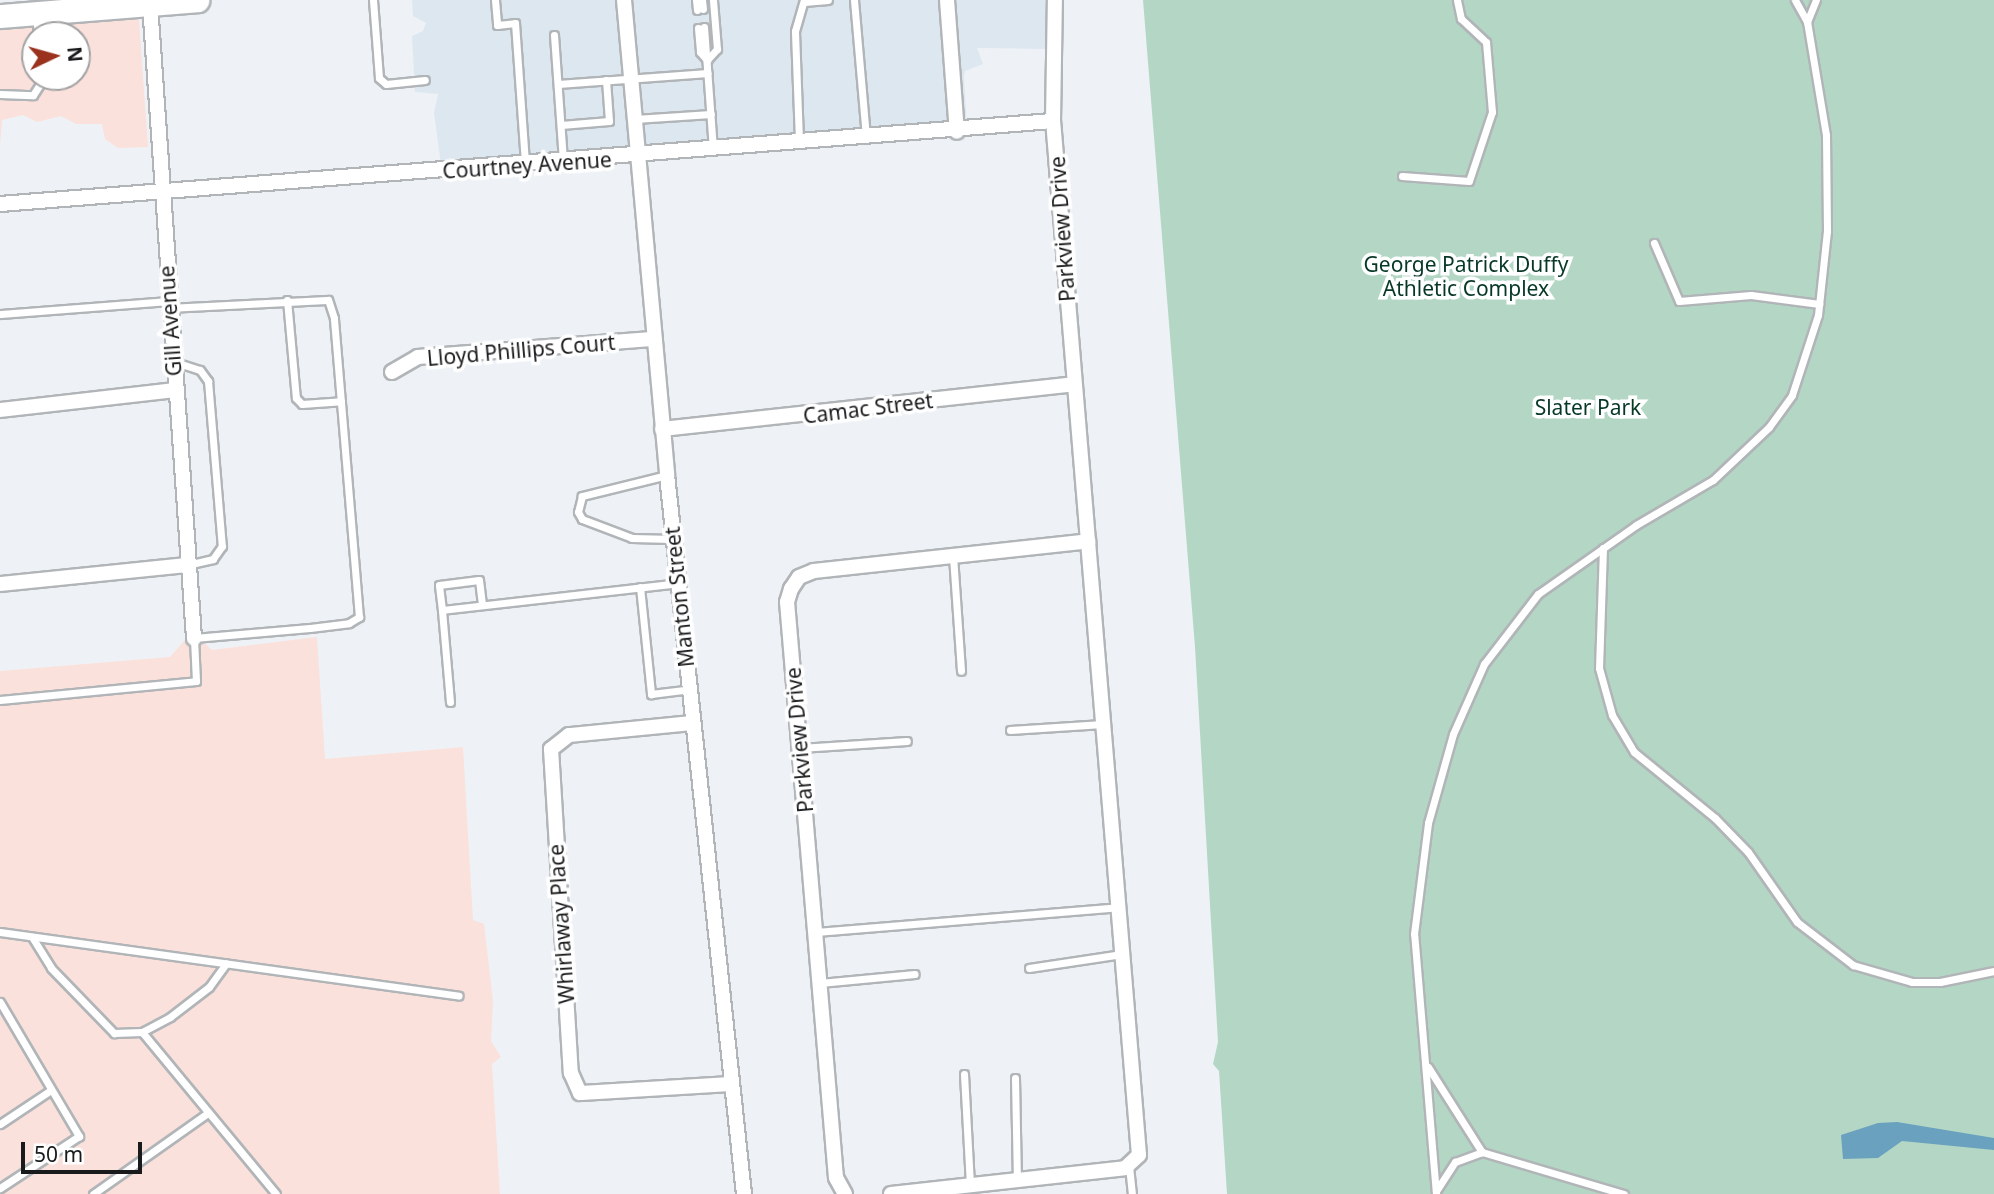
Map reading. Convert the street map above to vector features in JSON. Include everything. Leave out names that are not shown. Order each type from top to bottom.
[{"type":"main road","points":[[49,21],[115,4],[197,0]]},
{"type":"main road","points":[[0,16],[23,21]]},
{"type":"street","name":"Manton Street","points":[[624,0],[662,429],[744,1194]]},
{"type":"street","points":[[947,0],[957,132]]},
{"type":"street","name":"Parkview Drive","points":[[1055,0],[1054,121],[1139,1155],[1129,1166]]},
{"type":"street","name":"Gill Avenue","points":[[149,4],[194,638]]},
{"type":"street","name":"Courtney Avenue","points":[[0,204],[957,132],[1054,121]]},
{"type":"street","name":"Lloyd Phillips Court","points":[[392,372],[418,357],[653,339]]},
{"type":"street","name":"Camac Street","points":[[662,429],[1074,384]]},
{"type":"street","points":[[0,410],[175,390]]},
{"type":"street","name":"Parkview Drive","points":[[845,1194],[836,1178],[787,602],[799,577],[814,571],[1088,541]]},
{"type":"street","points":[[0,584],[187,565]]},
{"type":"street","name":"Whirlaway Place","points":[[692,723],[569,735],[551,748],[572,1073],[580,1093],[732,1084]]},
{"type":"street","points":[[891,1194],[1129,1166]]},
{"type":"lane","points":[[373,0],[379,78],[386,83],[425,80]]},
{"type":"lane","points":[[495,0],[497,25],[515,23],[525,165]]},
{"type":"lane","points":[[696,0],[700,10],[702,0]]},
{"type":"lane","points":[[707,60],[717,49],[713,0]]},
{"type":"lane","points":[[799,144],[795,31],[804,1],[828,0]]},
{"type":"lane","points":[[854,0],[866,139]]},
{"type":"lane","points":[[1402,176],[1469,181],[1492,113],[1486,42],[1461,19],[1457,0]]},
{"type":"lane","points":[[1436,1193],[1426,1063],[1415,979],[1417,887],[1428,823],[1453,734],[1484,664],[1538,594],[1603,548],[1713,480],[1769,427],[1792,395],[1806,360],[1819,304],[1829,184],[1807,22],[1795,0]]},
{"type":"lane","points":[[1807,22],[1816,0]]},
{"type":"lane","points":[[701,28],[707,60],[713,151]]},
{"type":"lane","points":[[554,35],[564,162]]},
{"type":"lane","points":[[558,84],[708,73]]},
{"type":"lane","points":[[561,125],[609,121],[606,80]]},
{"type":"lane","points":[[0,94],[33,95],[36,91]]},
{"type":"lane","points":[[634,119],[711,114]]},
{"type":"lane","points":[[1654,243],[1679,301],[1751,295],[1819,304]]},
{"type":"lane","points":[[287,300],[296,398],[302,404],[341,401]]},
{"type":"lane","points":[[0,314],[169,304],[328,300],[334,318],[359,617],[349,623],[310,628],[194,638],[196,681],[0,700]]},
{"type":"lane","points":[[173,362],[200,370],[208,381],[222,547],[213,559],[187,565]]},
{"type":"lane","points":[[667,475],[582,496],[578,512],[582,519],[632,538],[673,538]]},
{"type":"lane","points":[[1603,548],[1598,659],[1612,715],[1634,752],[1715,818],[1748,852],[1797,922],[1853,965],[1912,982],[1940,982],[1994,971]]},
{"type":"lane","points":[[953,555],[961,671]]},
{"type":"lane","points":[[450,702],[439,585],[480,580],[482,605]]},
{"type":"lane","points":[[442,610],[678,583]]},
{"type":"lane","points":[[640,587],[651,694],[689,689]]},
{"type":"lane","points":[[1010,730],[1103,724]]},
{"type":"lane","points":[[800,748],[907,741]]},
{"type":"lane","points":[[816,932],[1119,907]]},
{"type":"lane","points":[[0,932],[459,996]]},
{"type":"lane","points":[[32,937],[51,968],[114,1033],[142,1032],[209,986],[226,964]]},
{"type":"lane","points":[[1029,968],[1122,954]]},
{"type":"lane","points":[[820,983],[915,974]]},
{"type":"lane","points":[[0,1002],[79,1136],[0,1188]]},
{"type":"lane","points":[[142,1032],[276,1194]]},
{"type":"lane","points":[[1426,1063],[1482,1152]]},
{"type":"lane","points":[[964,1074],[970,1186]]},
{"type":"lane","points":[[1015,1078],[1017,1181]]},
{"type":"lane","points":[[0,1124],[51,1090]]},
{"type":"lane","points":[[93,1194],[208,1113]]},
{"type":"lane","points":[[1436,1193],[1455,1162],[1482,1152],[1623,1194]]},
{"type":"lane","points":[[1129,1166],[1132,1194]]},
{"type":"shaded area","points":[[412,0],[1049,0],[1048,43],[1046,49],[977,48],[983,64],[965,71],[964,77],[967,129],[442,172],[434,113],[438,94],[415,92],[412,36],[423,31],[426,23],[413,16]]},
{"type":"shaded area","points":[[138,7],[148,147],[118,148],[105,139],[102,124],[76,124],[61,116],[37,122],[23,115],[2,120],[0,148],[0,17]]},
{"type":"shaded area","points":[[192,632],[212,650],[317,637],[325,759],[463,747],[473,920],[484,924],[493,1001],[491,1041],[501,1057],[492,1064],[500,1194],[0,1194],[0,671],[170,657]]},
{"type":"green space","name":"Slater Park","points":[[1143,0],[1994,0],[1994,1194],[1227,1194],[1219,1071],[1213,1064],[1218,1042],[1195,647]]},
{"type":"water","points":[[1897,1122],[1994,1138],[1994,1150],[1902,1141],[1878,1158],[1843,1159],[1841,1135],[1878,1123]]},
{"type":"park label","name":"George Patrick Duffy Athletic Complex","points":[[1466,276]]}]
